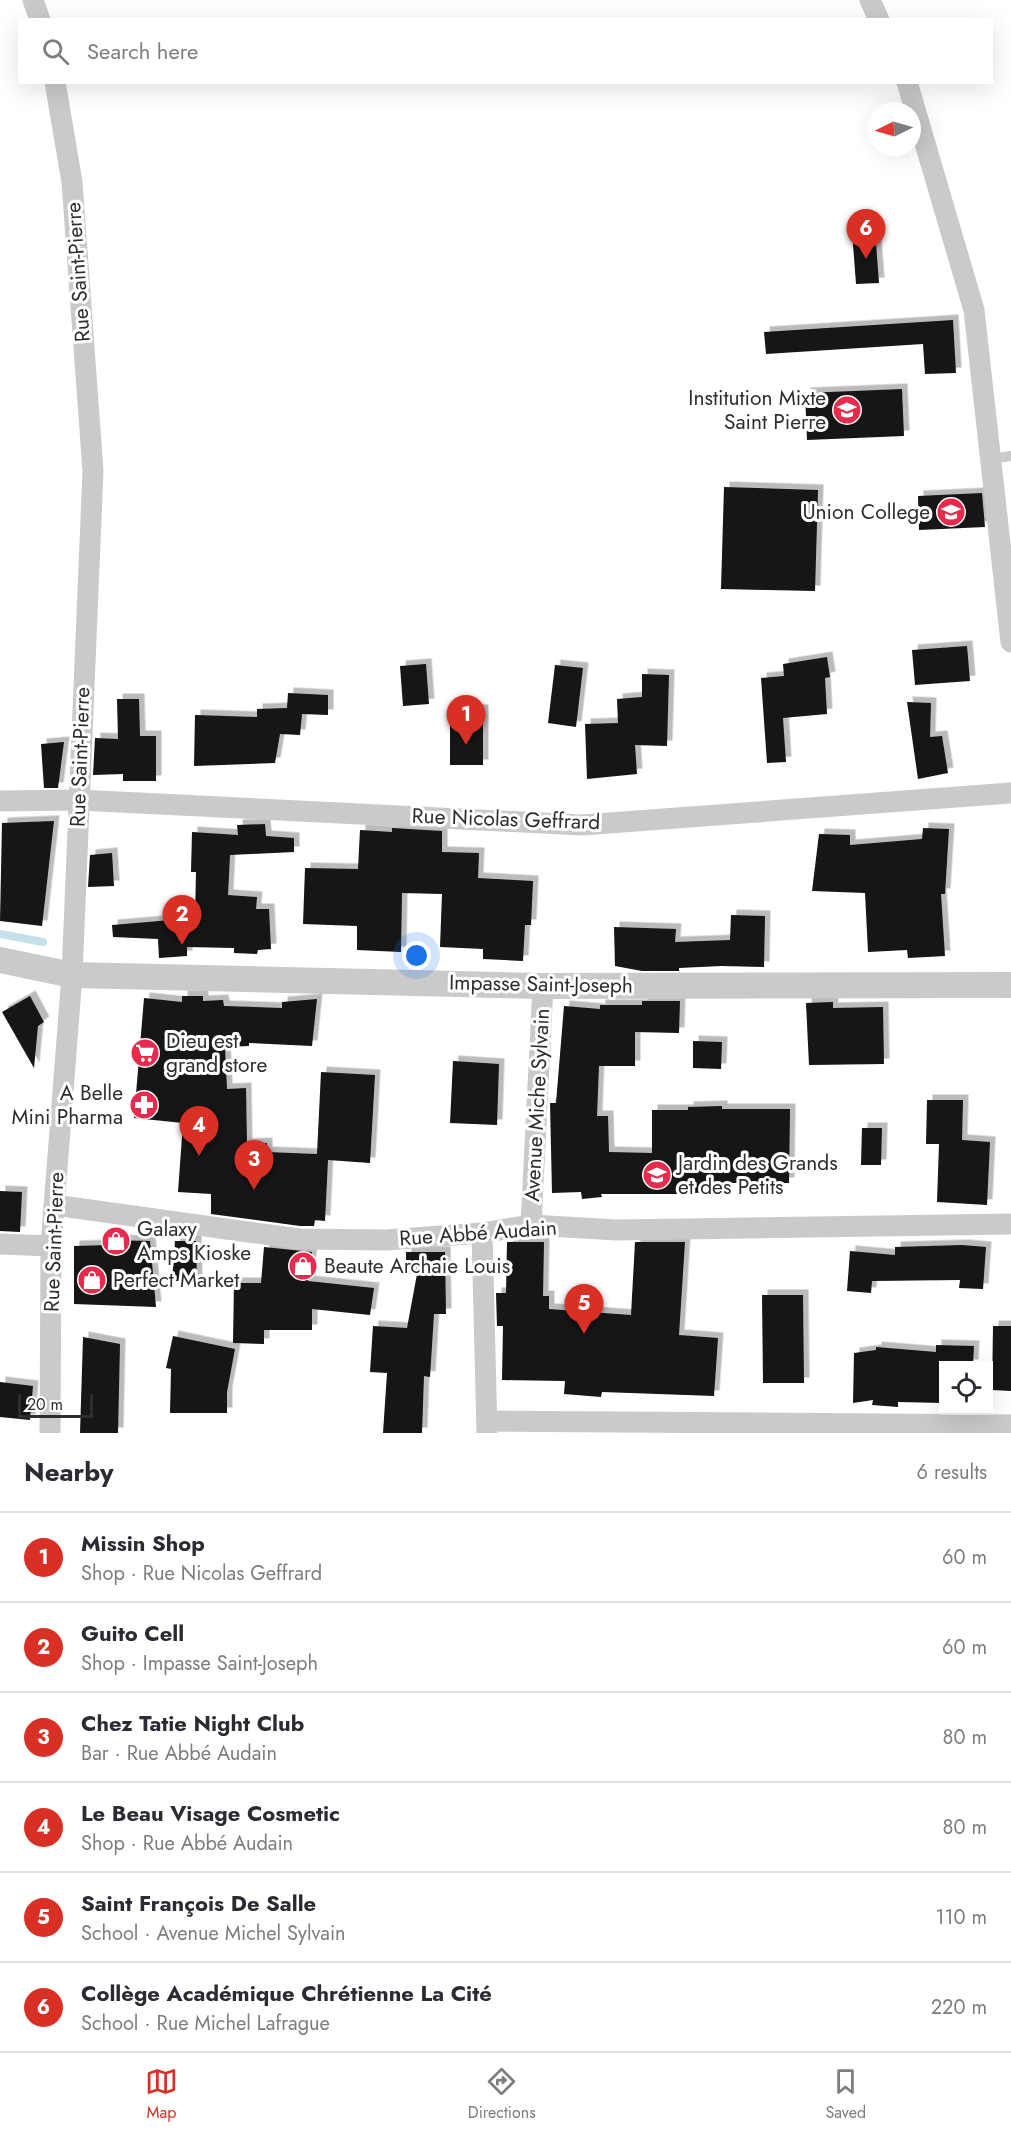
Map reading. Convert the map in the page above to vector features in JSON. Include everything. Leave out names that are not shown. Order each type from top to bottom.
[{"type":"street","points":[[33,0],[39,18]]},
{"type":"street","points":[[870,0],[878,18]]},
{"type":"street","name":"Rue Saint-Pierre","points":[[50,1433],[51,1246],[72,975],[93,471],[72,182],[55,84]]},
{"type":"street","points":[[908,84],[974,310],[1001,458],[1011,642]]},
{"type":"street","name":"Rue Nicolas Geffrard","points":[[0,801],[78,800],[582,825],[1011,793]]},
{"type":"street","name":"Impasse Saint-Joseph","points":[[0,960],[72,975],[543,986],[1011,985]]},
{"type":"street","name":"Avenue Miche Sylvain","points":[[531,1225],[543,986]]},
{"type":"street","name":"Rue Abbé Audain","points":[[54,1205],[299,1239],[386,1240],[482,1233],[531,1225],[617,1230],[1011,1224]]},
{"type":"street","points":[[482,1233],[487,1427],[938,1429],[1011,1425]]},
{"type":"street","points":[[0,1244],[51,1246]]},
{"type":"building","points":[[875,230],[879,283],[856,284],[852,231]]},
{"type":"building","points":[[953,320],[956,373],[925,374],[923,344],[766,354],[764,332]]},
{"type":"building","points":[[902,389],[904,436],[807,440],[805,393]]},
{"type":"building","points":[[724,487],[818,490],[815,591],[721,589]]},
{"type":"building","points":[[982,493],[985,527],[919,530],[918,496]]},
{"type":"building","points":[[967,646],[970,681],[915,685],[912,650]]},
{"type":"building","points":[[827,657],[830,677],[825,678],[827,714],[783,718],[786,762],[767,763],[761,678],[784,676],[783,664]]},
{"type":"building","points":[[426,664],[429,704],[403,706],[400,666]]},
{"type":"building","points":[[555,665],[583,668],[576,727],[548,723]]},
{"type":"building","points":[[642,674],[669,675],[667,746],[635,745],[637,774],[587,779],[585,724],[618,723],[617,699],[642,697]]},
{"type":"building","points":[[288,693],[328,695],[328,715],[302,714],[300,735],[280,734],[275,763],[194,766],[195,715],[257,717],[257,709],[287,708]]},
{"type":"building","points":[[117,699],[139,699],[140,736],[156,736],[156,781],[123,781],[123,774],[93,775],[95,738],[118,739]]},
{"type":"building","points":[[907,702],[931,703],[930,737],[942,736],[948,773],[918,779]]},
{"type":"building","points":[[450,709],[483,710],[483,765],[450,765]]},
{"type":"building","points":[[64,742],[58,788],[44,788],[41,744]]},
{"type":"building","points":[[54,821],[42,926],[0,921],[2,823]]},
{"type":"building","points":[[265,824],[266,836],[294,838],[294,852],[230,855],[228,895],[257,897],[256,909],[269,909],[271,949],[258,950],[257,954],[234,953],[234,948],[187,947],[187,956],[159,958],[158,939],[113,937],[112,925],[195,918],[196,872],[191,872],[192,832],[238,835],[237,825]]},
{"type":"building","points":[[392,828],[442,831],[442,852],[479,853],[478,878],[533,881],[531,925],[525,925],[523,961],[483,959],[483,949],[440,947],[442,894],[402,893],[401,952],[357,950],[357,926],[303,924],[305,868],[358,869],[360,830],[392,832]]},
{"type":"building","points":[[923,828],[949,829],[945,894],[941,894],[945,956],[908,958],[907,950],[868,952],[865,893],[812,891],[819,834],[850,835],[850,845],[922,839]]},
{"type":"building","points":[[112,853],[114,886],[88,887],[90,855]]},
{"type":"building","points":[[731,915],[765,916],[764,967],[721,966],[679,968],[679,971],[642,971],[615,966],[614,927],[676,929],[675,942],[730,940]]},
{"type":"building","points":[[30,996],[44,1022],[38,1026],[34,1068],[2,1012]]},
{"type":"building","points":[[182,996],[203,996],[203,1001],[223,1000],[224,1006],[282,1008],[282,1002],[317,999],[312,1046],[249,1043],[249,1046],[225,1047],[227,1089],[246,1088],[247,1144],[267,1143],[267,1152],[317,1154],[321,1072],[375,1075],[370,1163],[328,1160],[325,1221],[315,1220],[314,1226],[300,1226],[211,1214],[211,1194],[178,1192],[183,1123],[134,1118],[144,998],[182,1002]]},
{"type":"building","points":[[642,1001],[680,1001],[679,1033],[635,1032],[635,1066],[599,1066],[597,1116],[608,1116],[609,1152],[652,1153],[652,1110],[688,1110],[688,1107],[722,1106],[722,1109],[790,1109],[789,1183],[726,1183],[727,1191],[678,1194],[601,1194],[602,1197],[582,1199],[581,1192],[552,1193],[550,1103],[556,1103],[564,1006],[600,1009],[600,1005],[642,1005]]},
{"type":"building","points":[[833,1002],[833,1008],[883,1007],[884,1064],[809,1065],[806,1003]]},
{"type":"building","points":[[693,1041],[722,1042],[721,1069],[693,1068]]},
{"type":"building","points":[[453,1061],[499,1064],[497,1125],[450,1123]]},
{"type":"building","points":[[927,1100],[963,1100],[962,1140],[990,1142],[987,1205],[937,1202],[939,1144],[926,1144]]},
{"type":"building","points":[[862,1128],[882,1128],[881,1165],[861,1165]]},
{"type":"building","points":[[0,1191],[22,1192],[20,1232],[0,1231]]},
{"type":"building","points":[[109,1240],[150,1241],[156,1307],[74,1304],[74,1246],[109,1245]]},
{"type":"building","points":[[175,1241],[196,1241],[197,1281],[172,1281]]},
{"type":"building","points":[[507,1242],[544,1242],[543,1296],[549,1296],[549,1309],[631,1315],[635,1242],[685,1242],[679,1335],[718,1338],[714,1396],[602,1392],[601,1397],[564,1394],[565,1381],[502,1380],[503,1326],[497,1326],[496,1293],[506,1293]]},
{"type":"building","points":[[962,1245],[986,1247],[983,1289],[959,1288],[960,1280],[872,1281],[871,1293],[847,1291],[850,1251],[895,1255],[895,1247]]},
{"type":"building","points":[[264,1247],[312,1252],[308,1281],[374,1288],[370,1315],[312,1309],[312,1330],[264,1330],[264,1344],[233,1343],[234,1283],[261,1283]]},
{"type":"building","points":[[406,1252],[445,1252],[446,1314],[434,1314],[430,1377],[424,1376],[422,1433],[383,1433],[387,1373],[370,1372],[373,1326],[407,1328],[417,1274],[406,1274]]},
{"type":"building","points":[[762,1295],[803,1295],[804,1383],[763,1383]]},
{"type":"building","points":[[993,1326],[1011,1326],[1011,1391],[993,1390]]},
{"type":"building","points":[[173,1336],[235,1349],[227,1392],[227,1413],[170,1413],[171,1369],[166,1368]]},
{"type":"building","points":[[83,1337],[120,1344],[118,1433],[80,1433]]},
{"type":"building","points":[[936,1345],[974,1346],[973,1361],[939,1361],[939,1403],[898,1402],[898,1407],[872,1405],[873,1400],[853,1403],[854,1353],[876,1350],[876,1347],[936,1352]]},
{"type":"building","points":[[0,1382],[33,1386],[30,1420],[0,1417]]},
{"type":"waterway","points":[[0,934],[43,942]]},
{"type":"place","name":"Collège Académique Chrétienne La Cité","points":[[866,259]]},
{"type":"place","name":"Institution Mixte Saint Pierre","points":[[847,410]]},
{"type":"place","name":"Union College","points":[[951,512]]},
{"type":"place","name":"Missin Shop","points":[[466,745]]},
{"type":"place","name":"Guito Cell","points":[[182,945]]},
{"type":"place","name":"Dieu est grand store","points":[[145,1053]]},
{"type":"place","name":"A Belle Mini Pharma","points":[[144,1105]]},
{"type":"place","name":"Le Beau Visage Cosmetic","points":[[199,1156]]},
{"type":"place","name":"Jardin des Grands et des Petits","points":[[657,1175]]},
{"type":"place","name":"Chez Tatie Night Club","points":[[254,1190]]},
{"type":"place","name":"Galaxy Amps Kioske","points":[[116,1241]]},
{"type":"place","name":"Beaute Archaie Louis","points":[[303,1266]]},
{"type":"place","name":"Perfect Market","points":[[92,1280]]},
{"type":"place","name":"Saint François De Salle","points":[[584,1334]]}]
